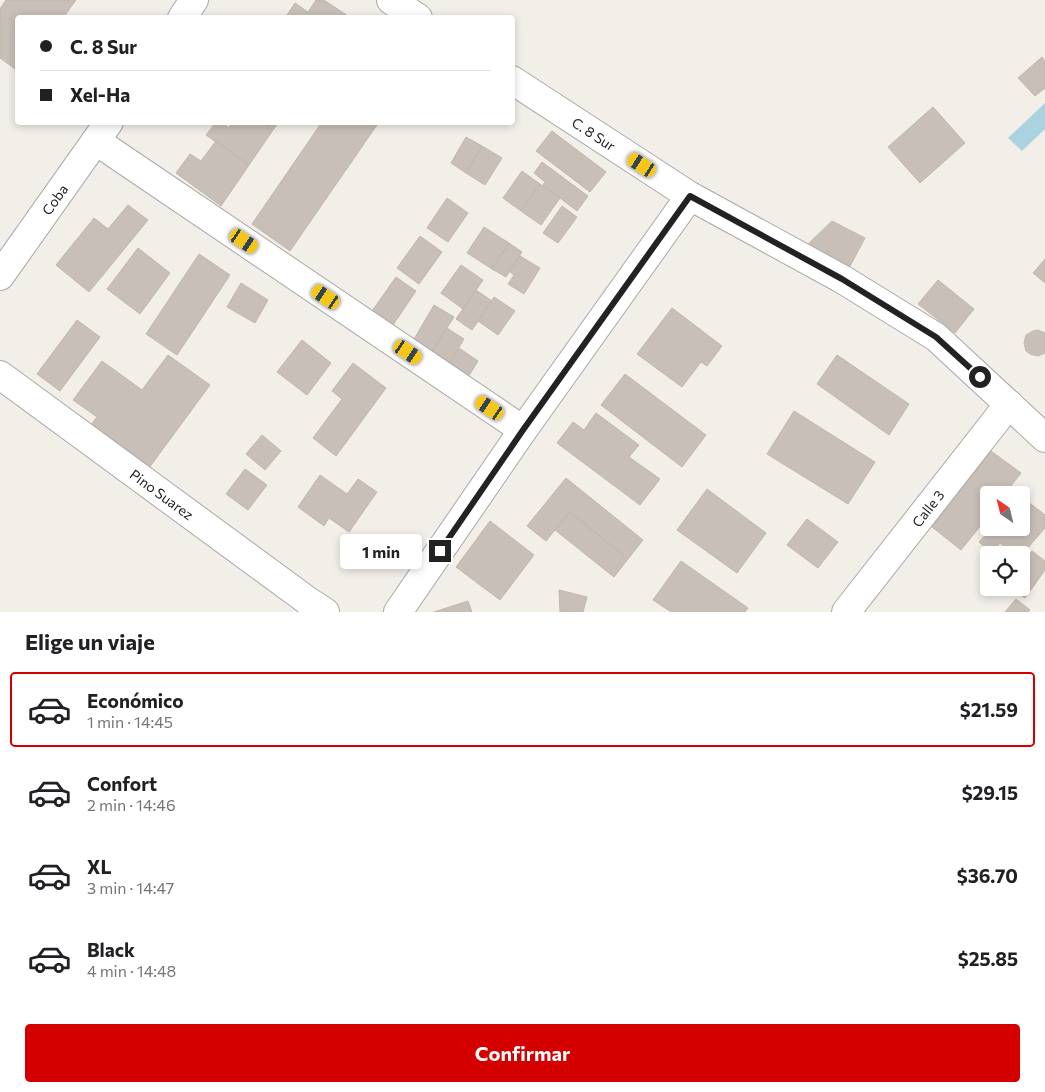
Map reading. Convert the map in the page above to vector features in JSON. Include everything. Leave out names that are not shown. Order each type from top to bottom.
[{"type":"street","points":[[184,15],[194,0]]},
{"type":"street","points":[[391,0],[414,15]]},
{"type":"street","name":"C. 8 Sur","points":[[515,82],[690,196],[842,279],[936,337],[1045,438]]},
{"type":"street","points":[[103,132],[523,430]]},
{"type":"street","name":"Coba","points":[[0,276],[103,132]]},
{"type":"street","points":[[398,612],[523,430],[690,196]]},
{"type":"street","name":"Pino Suarez","points":[[0,375],[325,612]]},
{"type":"street","name":"Calle 3","points":[[846,612],[1009,404]]},
{"type":"water","points":[[1045,103],[1045,129],[1022,151],[1008,138]]},
{"type":"building","points":[[6,0],[76,0],[65,15],[15,15],[15,69],[0,58],[0,9]]},
{"type":"building","points":[[316,0],[324,0],[346,15],[287,15],[295,3],[308,12]]},
{"type":"building","points":[[1042,57],[1045,61],[1045,88],[1035,96],[1018,78]]},
{"type":"building","points":[[933,107],[965,143],[920,183],[888,147]]},
{"type":"building","points":[[214,125],[226,125],[229,128],[230,125],[266,125],[273,130],[249,165],[206,135]]},
{"type":"building","points":[[266,125],[277,125],[273,130]]},
{"type":"building","points":[[320,125],[377,125],[290,251],[252,224]]},
{"type":"building","points":[[552,131],[606,172],[590,192],[536,151]]},
{"type":"building","points":[[466,137],[482,146],[466,173],[451,163]]},
{"type":"building","points":[[216,141],[249,165],[221,206],[176,173],[190,154],[201,161]]},
{"type":"building","points":[[482,146],[502,158],[485,185],[466,173]]},
{"type":"building","points":[[542,162],[588,196],[577,211],[543,185],[545,182],[534,173]]},
{"type":"building","points":[[522,171],[540,184],[521,211],[503,198]]},
{"type":"building","points":[[540,184],[560,198],[541,225],[521,211]]},
{"type":"building","points":[[447,198],[468,213],[448,242],[427,228]]},
{"type":"building","points":[[128,205],[148,220],[89,292],[56,265],[94,218],[108,229]]},
{"type":"building","points":[[562,206],[577,217],[558,243],[543,233]]},
{"type":"building","points":[[832,221],[865,238],[849,268],[806,246]]},
{"type":"building","points":[[484,227],[509,243],[492,269],[467,253]]},
{"type":"building","points":[[420,236],[442,252],[419,284],[397,268]]},
{"type":"building","points":[[509,243],[522,252],[506,277],[492,269]]},
{"type":"building","points":[[138,248],[170,273],[140,314],[107,289]]},
{"type":"building","points":[[199,254],[230,275],[177,355],[146,334]]},
{"type":"building","points":[[520,256],[540,268],[524,294],[508,284],[514,275],[509,271]]},
{"type":"building","points":[[1045,259],[1045,283],[1033,273]]},
{"type":"building","points":[[461,265],[483,280],[463,309],[441,293]]},
{"type":"building","points":[[396,277],[416,291],[393,325],[372,311]]},
{"type":"building","points":[[938,280],[974,309],[955,333],[918,304]]},
{"type":"building","points":[[241,283],[268,300],[255,323],[227,307]]},
{"type":"building","points":[[476,290],[492,301],[472,330],[456,319]]},
{"type":"building","points":[[494,297],[515,311],[498,335],[478,321]]},
{"type":"building","points":[[434,305],[454,317],[431,353],[413,341]]},
{"type":"building","points":[[672,308],[722,346],[707,366],[701,362],[682,387],[637,354]]},
{"type":"building","points":[[77,320],[100,337],[60,391],[37,374]]},
{"type":"building","points":[[447,328],[464,339],[449,364],[431,353]]},
{"type":"building","points":[[1038,330],[1045,333],[1045,353],[1038,356],[1026,351],[1024,343],[1026,335]]},
{"type":"building","points":[[302,340],[331,363],[307,395],[277,372]]},
{"type":"building","points":[[459,348],[478,361],[465,382],[449,364]]},
{"type":"building","points":[[168,355],[210,385],[146,472],[87,430],[97,417],[73,400],[102,361],[142,390]]},
{"type":"building","points":[[837,355],[909,404],[889,435],[817,384]]},
{"type":"building","points":[[353,363],[386,388],[336,456],[313,438],[342,399],[332,391]]},
{"type":"building","points":[[625,374],[706,435],[682,467],[601,405]]},
{"type":"building","points":[[794,411],[875,462],[848,504],[767,454]]},
{"type":"building","points":[[596,413],[639,445],[629,457],[660,479],[640,505],[557,443],[573,422],[584,430]]},
{"type":"building","points":[[262,435],[281,451],[265,470],[246,454]]},
{"type":"building","points":[[991,451],[1021,473],[1011,486],[980,486],[980,526],[961,550],[932,527]]},
{"type":"building","points":[[245,469],[267,485],[248,510],[226,494]]},
{"type":"building","points":[[320,475],[347,494],[358,479],[377,492],[349,532],[329,518],[324,526],[298,507]]},
{"type":"building","points":[[566,478],[643,540],[628,559],[570,512],[546,541],[527,526]]},
{"type":"building","points":[[707,489],[766,533],[737,573],[677,530]]},
{"type":"building","points":[[1030,503],[1045,515],[1045,528],[1030,546],[1004,546],[1000,543],[997,546],[983,546],[979,542],[985,536],[1030,536]]},
{"type":"building","points":[[570,512],[628,559],[614,577],[555,530]]},
{"type":"building","points":[[807,519],[838,542],[818,568],[787,545]]},
{"type":"building","points":[[490,521],[534,555],[500,600],[456,567]]},
{"type":"building","points":[[1032,551],[1045,561],[1045,570],[1030,591],[1030,554]]},
{"type":"building","points":[[681,561],[748,608],[745,612],[671,612],[653,600]]},
{"type":"building","points":[[559,590],[587,597],[583,612],[560,612]]},
{"type":"building","points":[[1016,599],[1030,610],[1028,612],[1005,612]]},
{"type":"building","points":[[468,601],[472,612],[434,612]]},
{"type":"route","points":[[440,551],[523,430],[690,196],[842,279],[936,337],[980,377]]}]
